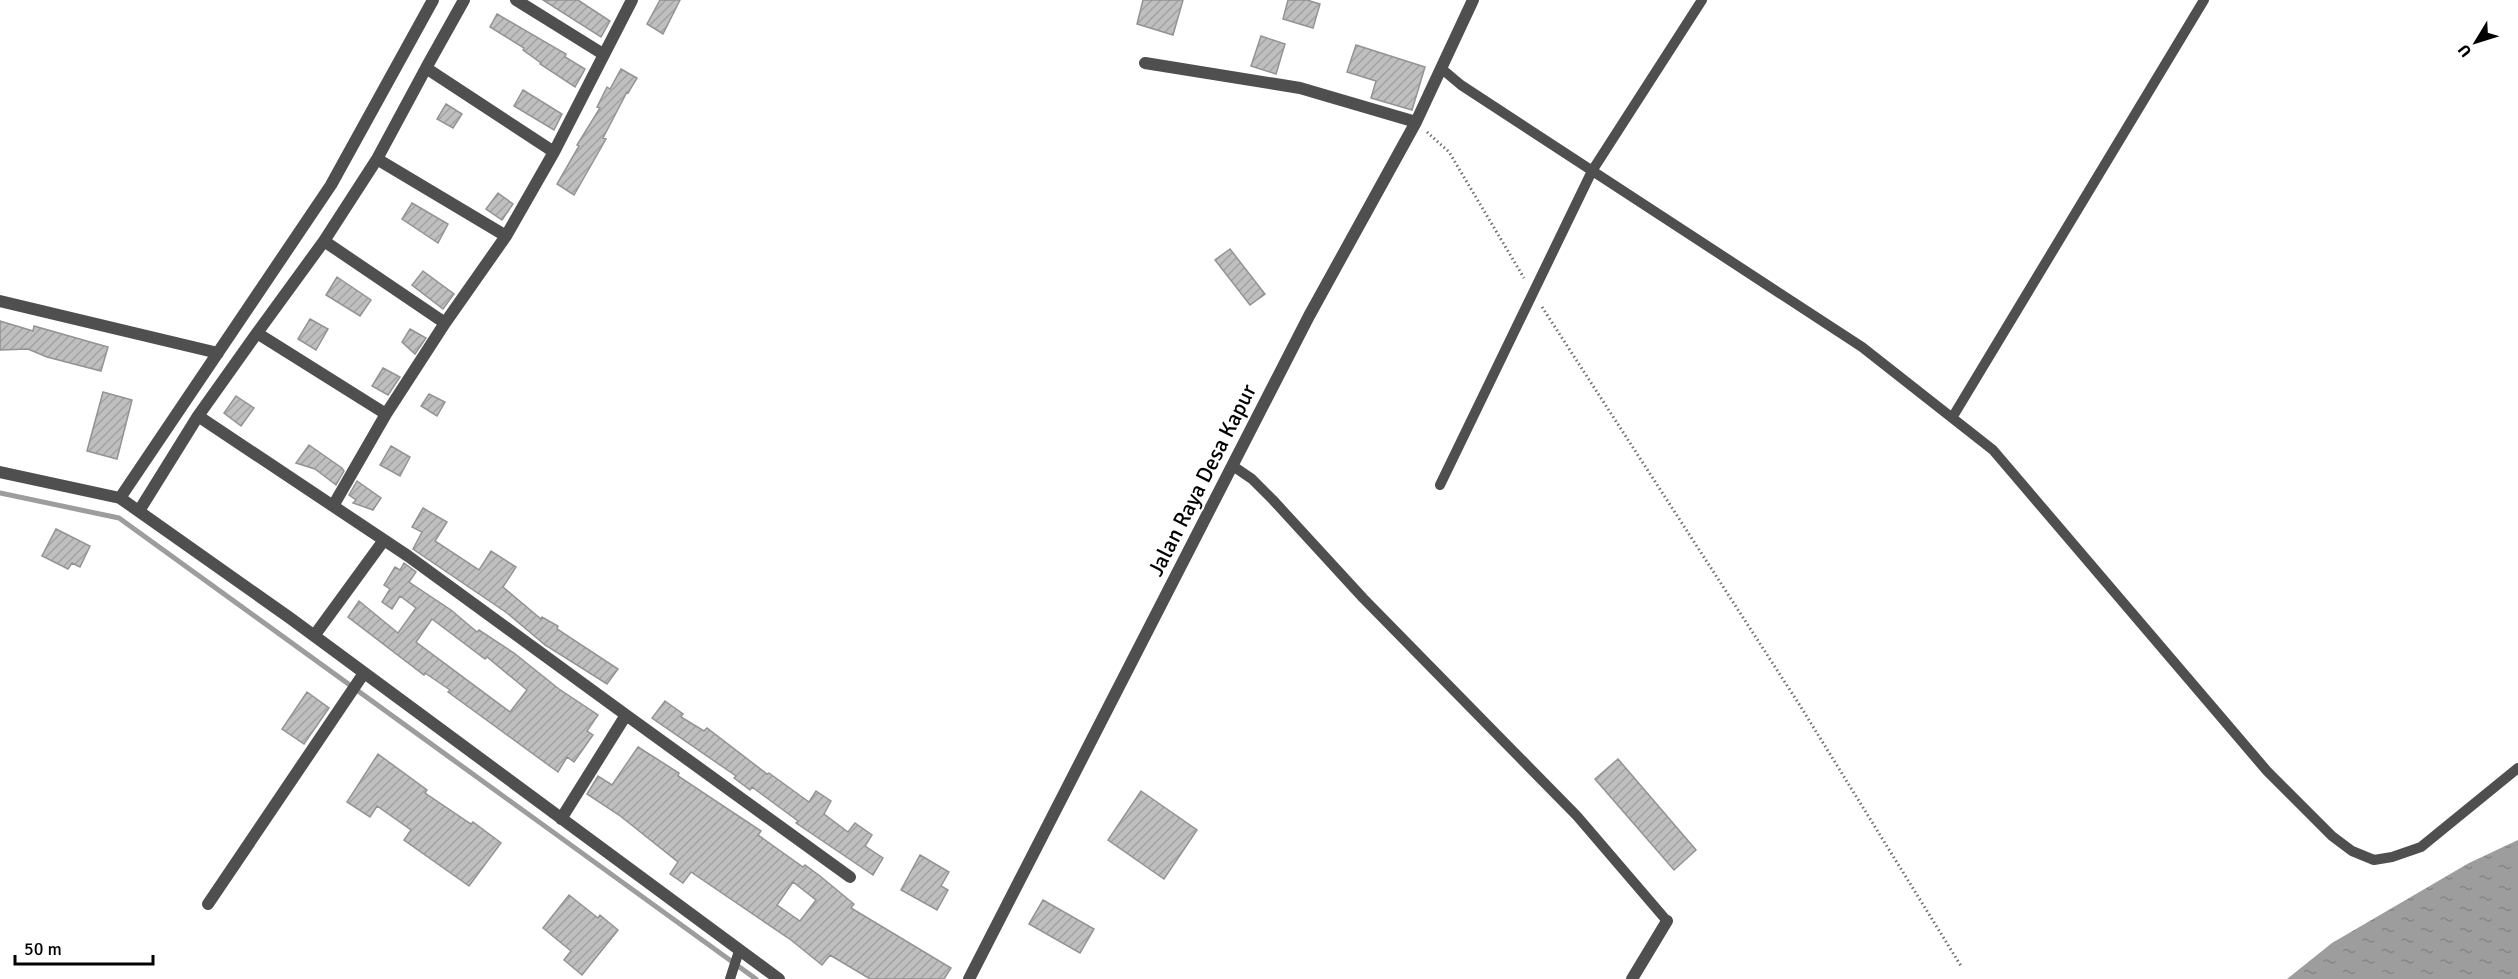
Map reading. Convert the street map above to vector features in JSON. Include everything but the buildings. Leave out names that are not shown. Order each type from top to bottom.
[{"type":"street","points":[[120,498],[331,185],[433,0]]},
{"type":"street","points":[[139,511],[198,416],[324,241],[377,159],[464,0]]},
{"type":"street","points":[[516,0],[603,54]]},
{"type":"street","points":[[333,506],[386,414],[445,323],[506,236],[554,152],[632,0]]},
{"type":"street","name":"Jalan Raya Desa Kapur","points":[[969,979],[1309,316],[1416,122],[1473,0]]},
{"type":"street","points":[[1145,63],[1300,88],[1416,122]]},
{"type":"street","points":[[426,68],[554,152]]},
{"type":"street","points":[[377,159],[506,236]]},
{"type":"street","points":[[324,241],[445,323]]},
{"type":"street","points":[[0,301],[218,353]]},
{"type":"street","points":[[257,333],[386,414]]},
{"type":"street","points":[[198,416],[384,540],[850,877]]},
{"type":"street","points":[[0,471],[120,498],[314,636],[780,979]]},
{"type":"street","points":[[314,636],[384,540]]},
{"type":"street","points":[[208,904],[363,674]]},
{"type":"street","points":[[561,819],[626,715]]},
{"type":"street","points":[[1632,979],[1667,921]]},
{"type":"lane","points":[[1440,485],[1592,171],[1702,0]]},
{"type":"lane","points":[[1952,418],[2204,0]]},
{"type":"lane","points":[[1442,69],[1461,85],[1862,347],[1993,450],[2267,771],[2332,836],[2352,851],[2374,860],[2392,858],[2421,847],[2518,768]]},
{"type":"lane","points":[[1233,466],[1252,479],[1273,500],[1363,598],[1577,816],[1667,921]]},
{"type":"lane","points":[[731,974],[739,951]]},
{"type":"path","points":[[1416,122],[1449,152],[1533,294],[1799,704],[1961,966]]},
{"type":"water","points":[[2518,840],[2518,979],[2287,979],[2332,943],[2469,863]]},
{"type":"waterway","points":[[0,493],[119,518],[756,979]]}]
